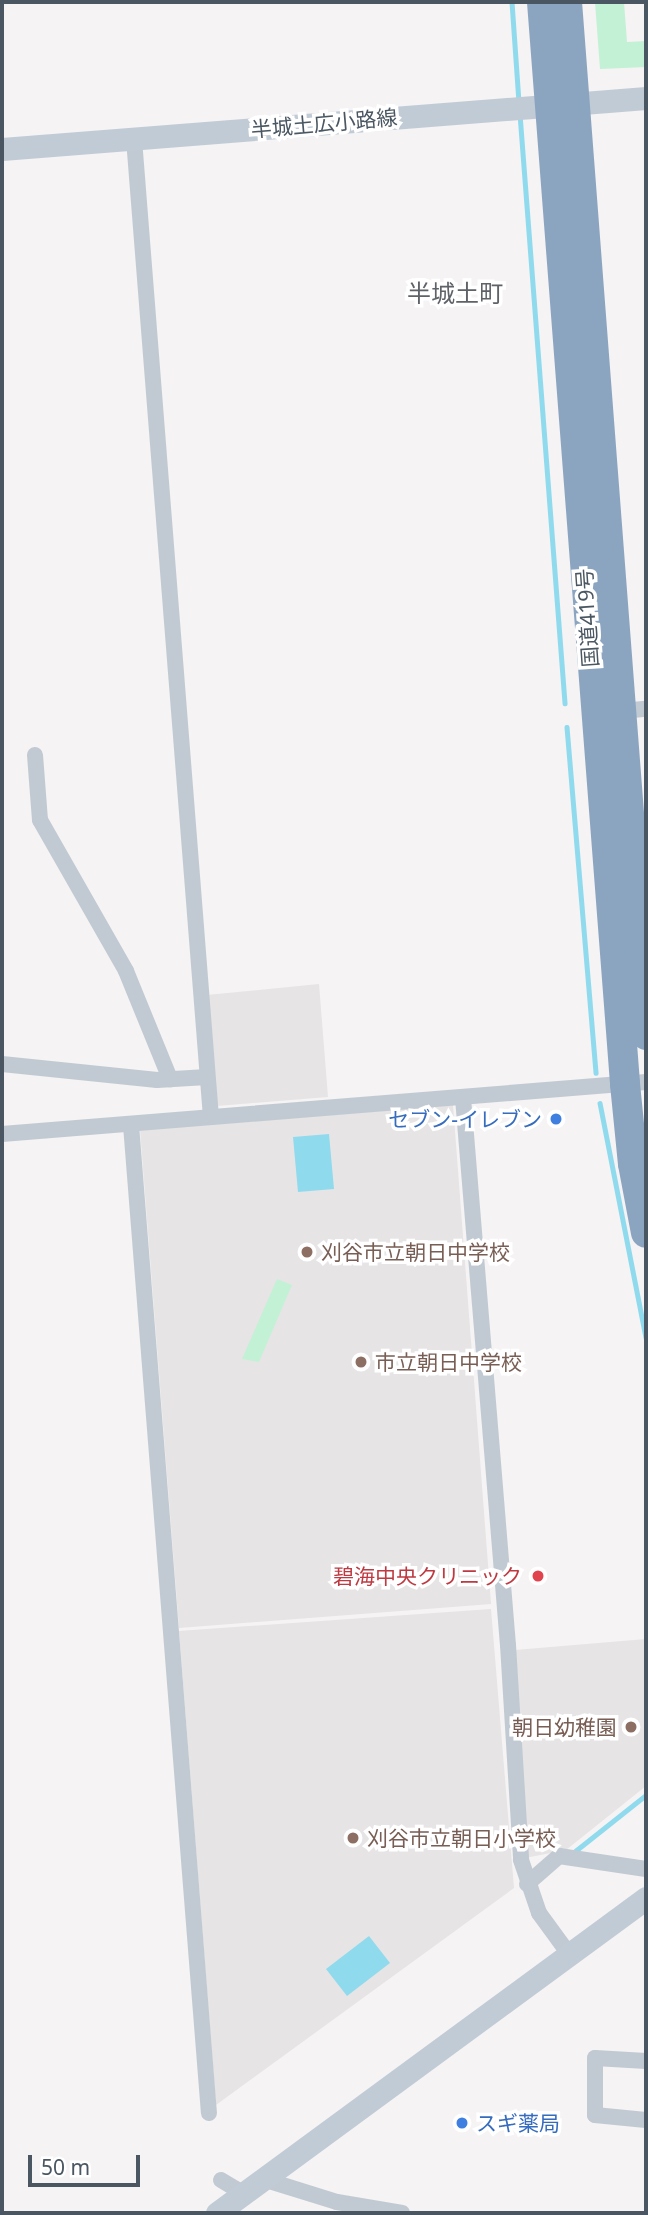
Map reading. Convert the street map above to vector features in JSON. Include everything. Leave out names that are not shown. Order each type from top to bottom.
[{"type":"highway","name":"国道419号","points":[[542,2],[541,105],[565,328],[636,1083],[633,1164],[646,1233]]},
{"type":"highway","name":"国道419号","points":[[567,2],[541,105],[634,710],[646,1035]]},
{"type":"main road","name":"半城土広小路線","points":[[2,149],[646,98]]},
{"type":"main road","points":[[217,2213],[646,1898]]},
{"type":"street","points":[[134,139],[211,1117]]},
{"type":"street","points":[[35,755],[40,820],[127,971],[170,1079]]},
{"type":"street","points":[[2,1064],[170,1079],[207,1077]]},
{"type":"street","points":[[2,1134],[636,1083]]},
{"type":"street","points":[[463,1098],[508,1645],[521,1860],[527,1884],[540,1913],[569,1954]]},
{"type":"street","points":[[131,1125],[209,2113]]},
{"type":"street","points":[[527,1884],[559,1856],[646,1868]]},
{"type":"street","points":[[646,2061],[595,2058],[595,2115],[646,2120]]},
{"type":"street","points":[[263,2179],[337,2202],[402,2213]]},
{"type":"street","points":[[220,2180],[243,2193]]},
{"type":"shaded area","points":[[319,984],[328,1097],[217,1106],[207,995]]},
{"type":"shaded area","name":"刈谷市立朝日中学校","points":[[453,1105],[491,1604],[179,1628],[140,1130]]},
{"type":"shaded area","name":"刈谷市立朝日小学校","points":[[491,1609],[514,1888],[216,2105],[179,1631]]},
{"type":"shaded area","points":[[646,1639],[646,1786],[566,1850],[525,1858],[515,1650]]},
{"type":"green space","points":[[595,2],[624,2],[627,42],[646,41],[646,67],[600,69]]},
{"type":"green space","points":[[277,1279],[292,1285],[259,1362],[242,1359]]},
{"type":"water","points":[[329,1134],[334,1189],[298,1192],[293,1137]]},
{"type":"water","points":[[369,1936],[390,1963],[347,1996],[326,1969]]},
{"type":"waterway","points":[[512,2],[519,102]]},
{"type":"waterway","points":[[520,114],[565,703]]},
{"type":"waterway","points":[[567,727],[596,1073]]},
{"type":"waterway","points":[[600,1103],[646,1338]]},
{"type":"waterway","points":[[574,1852],[646,1795]]},
{"type":"place","name":"セブン-イレブン","points":[[556,1119]]},
{"type":"place","name":"刈谷市立朝日中学校","points":[[307,1252]]},
{"type":"place","name":"市立朝日中学校","points":[[361,1362]]},
{"type":"place","name":"碧海中央クリニック","points":[[538,1576]]},
{"type":"place","name":"朝日幼稚園","points":[[631,1727]]},
{"type":"place","name":"刈谷市立朝日小学校","points":[[353,1838]]},
{"type":"place","name":"スギ薬局","points":[[462,2123]]},
{"type":"district","name":"半城土町","points":[[455,293]]}]
